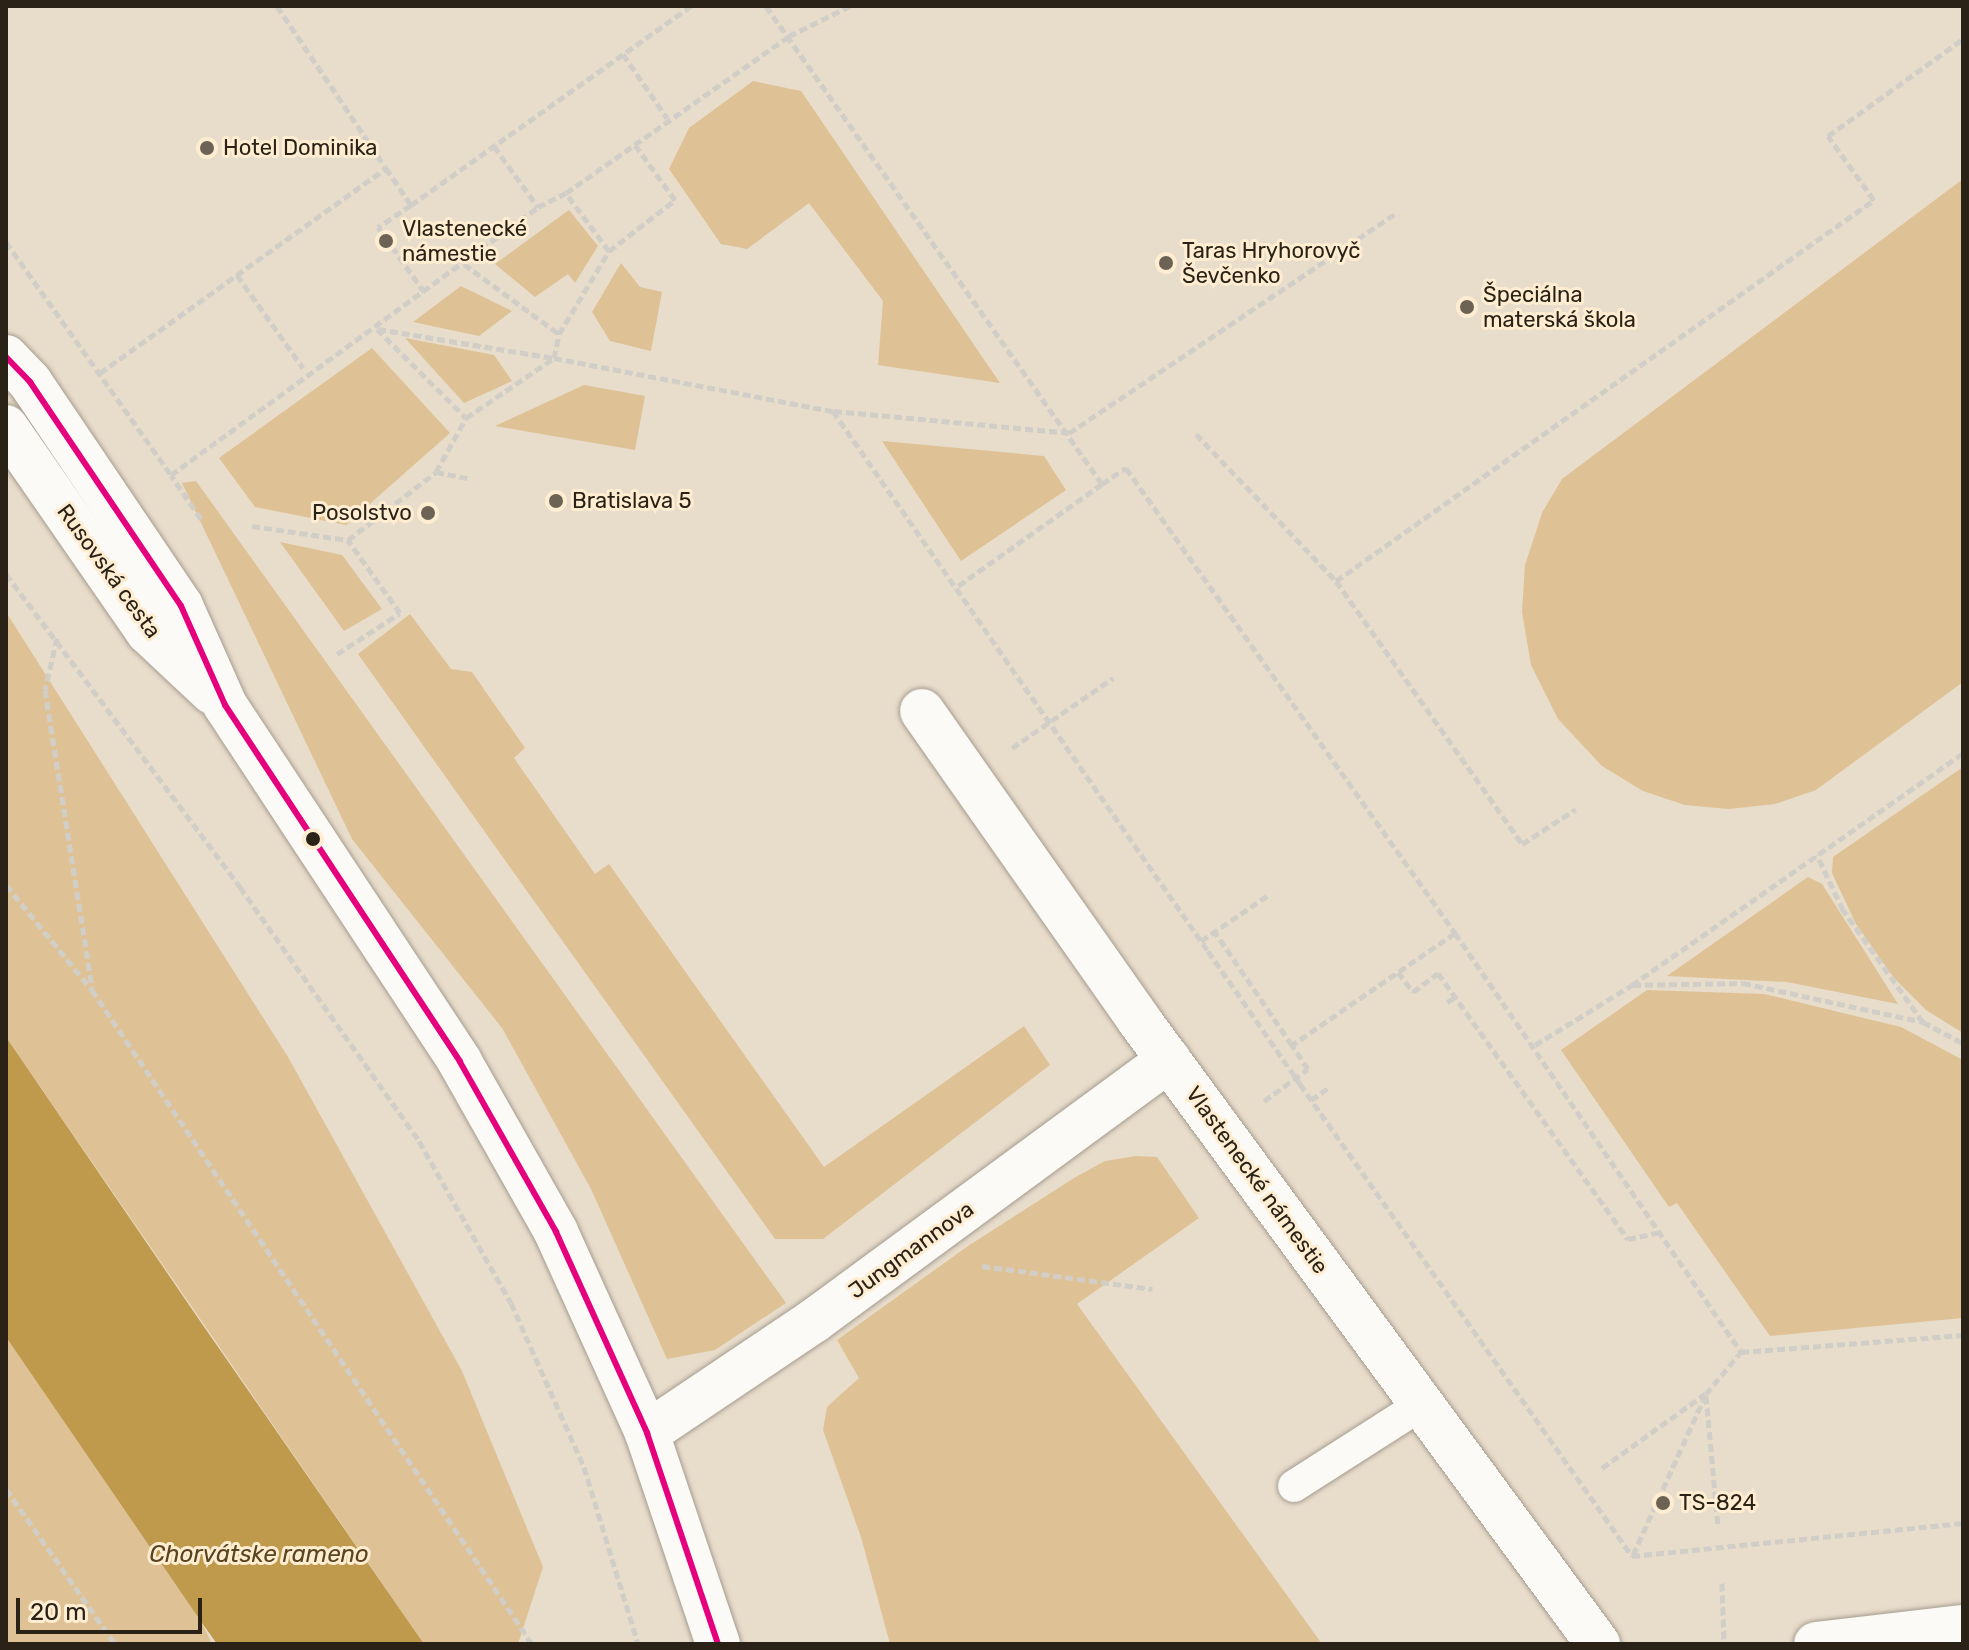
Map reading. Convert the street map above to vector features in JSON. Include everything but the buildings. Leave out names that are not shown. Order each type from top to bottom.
[{"type":"street","name":"Rusovská cesta","points":[[6,357],[30,382],[181,606],[225,705],[460,1062],[556,1232],[647,1433],[718,1644]]},
{"type":"street","name":"Rusovská cesta","points":[[6,427],[148,632],[225,705]]},
{"type":"street","name":"Vlastenecké námestie","points":[[922,711],[1169,1060],[1598,1644]]},
{"type":"street","name":"Jungmannova","points":[[647,1433],[922,1243],[1169,1060]]},
{"type":"street","points":[[1816,1644],[1963,1627]]},
{"type":"lane","points":[[1294,1486],[1422,1404]]},
{"type":"path","points":[[277,6],[411,205]]},
{"type":"path","points":[[425,293],[378,227],[691,6]]},
{"type":"path","points":[[766,6],[1102,484]]},
{"type":"path","points":[[171,475],[377,329],[538,207],[566,193],[632,142],[789,36],[850,6]]},
{"type":"path","points":[[1336,581],[1874,200],[1828,136],[1963,39]]},
{"type":"path","points":[[623,54],[667,118]]},
{"type":"path","points":[[252,526],[348,540],[436,472],[466,418],[554,358],[559,334],[609,251],[675,200],[632,142]]},
{"type":"path","points":[[494,146],[538,207]]},
{"type":"path","points":[[100,373],[386,168]]},
{"type":"path","points":[[566,193],[609,251]]},
{"type":"path","points":[[377,329],[554,358],[833,411],[1069,433],[1396,213]]},
{"type":"path","points":[[6,242],[201,519]]},
{"type":"path","points":[[464,264],[559,334]]},
{"type":"path","points":[[237,275],[303,368]]},
{"type":"path","points":[[377,329],[466,418]]},
{"type":"path","points":[[833,411],[1632,1556]]},
{"type":"path","points":[[1196,434],[1336,581],[1522,844],[1576,809]]},
{"type":"path","points":[[955,588],[1126,468],[1535,1045],[1741,1352]]},
{"type":"path","points":[[436,472],[467,478]]},
{"type":"path","points":[[337,654],[400,613],[348,540]]},
{"type":"path","points":[[6,574],[57,638],[419,1141],[511,1303],[584,1467],[638,1644]]},
{"type":"path","points":[[57,638],[45,690],[92,990]]},
{"type":"path","points":[[1048,723],[1113,678]]},
{"type":"path","points":[[1535,1045],[1632,985],[1963,753]]},
{"type":"path","points":[[1817,855],[1843,910],[1923,1022]]},
{"type":"path","points":[[6,885],[92,990],[532,1644]]},
{"type":"path","points":[[1201,941],[1267,896]]},
{"type":"path","points":[[1215,932],[1308,1069],[1285,1086]]},
{"type":"path","points":[[1292,1045],[1455,933]]},
{"type":"path","points":[[1398,972],[1413,992],[1438,973],[1628,1239],[1660,1232]]},
{"type":"path","points":[[1632,985],[1743,983],[1923,1022],[1963,1043]]},
{"type":"path","points":[[1447,1002],[1456,997]]},
{"type":"path","points":[[1311,1100],[1331,1086]]},
{"type":"path","points":[[922,1243],[965,1264],[1152,1289]]},
{"type":"path","points":[[1602,1468],[1706,1394],[1741,1352],[1963,1335]]},
{"type":"path","points":[[1632,1556],[1706,1394]]},
{"type":"path","points":[[1706,1394],[1718,1526]]},
{"type":"path","points":[[6,1489],[115,1644]]},
{"type":"path","points":[[1632,1556],[1963,1523]]},
{"type":"path","points":[[1722,1583],[1724,1644]]},
{"type":"shaded area","points":[[753,81],[801,91],[1000,383],[878,365],[883,301],[809,203],[747,249],[721,244],[669,169],[689,128]]},
{"type":"shaded area","points":[[1963,179],[1963,682],[1816,790],[1775,804],[1729,809],[1685,805],[1643,791],[1602,766],[1558,719],[1531,665],[1522,612],[1525,565],[1542,513],[1562,479]]},
{"type":"shaded area","points":[[569,210],[598,246],[575,283],[568,274],[535,297],[495,264]]},
{"type":"shaded area","points":[[621,263],[640,287],[662,292],[651,351],[610,341],[592,312]]},
{"type":"shaded area","points":[[461,286],[512,311],[479,336],[413,322]]},
{"type":"shaded area","points":[[405,338],[494,355],[512,381],[464,403]]},
{"type":"shaded area","points":[[372,348],[450,433],[346,525],[255,507],[219,458]]},
{"type":"shaded area","points":[[584,385],[645,396],[635,450],[495,426]]},
{"type":"shaded area","points":[[882,441],[1044,456],[1066,490],[961,561]]},
{"type":"shaded area","points":[[196,481],[786,1303],[715,1350],[667,1359],[591,1189],[502,1028],[352,839],[182,483]]},
{"type":"shaded area","points":[[280,542],[342,555],[382,609],[344,631]]},
{"type":"shaded area","points":[[6,612],[288,1057],[462,1371],[543,1567],[518,1644],[424,1644],[6,1037]]},
{"type":"shaded area","points":[[410,614],[451,669],[472,672],[525,748],[514,758],[595,874],[609,864],[824,1167],[1024,1026],[1050,1065],[823,1239],[775,1239],[358,654]]},
{"type":"shaded area","points":[[1963,767],[1963,1033],[1926,1010],[1894,978],[1856,924],[1832,873],[1833,857]]},
{"type":"shaded area","points":[[1808,877],[1822,884],[1898,1004],[1787,982],[1667,976]]},
{"type":"shaded area","points":[[1647,990],[1764,994],[1901,1027],[1963,1060],[1963,1318],[1770,1336],[1677,1203],[1669,1207],[1561,1050]]},
{"type":"shaded area","points":[[1136,1156],[1157,1157],[1199,1218],[1077,1304],[1322,1644],[890,1644],[861,1537],[823,1430],[827,1407],[859,1378],[837,1340],[968,1246],[1074,1178],[1105,1161]]},
{"type":"shaded area","points":[[6,1337],[202,1623],[212,1644],[6,1644]]},
{"type":"water","name":"Chorvátske rameno","points":[[6,1037],[424,1644],[217,1644],[202,1623],[6,1337]]},
{"type":"transit line","points":[[6,357],[30,382],[181,606],[225,705],[460,1062],[556,1232],[647,1433],[718,1644]]},
{"type":"place","name":"Hotel Dominika","points":[[207,148]]},
{"type":"place","name":"Vlastenecké námestie","points":[[386,241]]},
{"type":"place","name":"Taras Hryhorovyč Ševčenko","points":[[1166,263]]},
{"type":"place","name":"Špeciálna materská škola","points":[[1467,307]]},
{"type":"place","name":"Bratislava 5","points":[[556,501]]},
{"type":"place","name":"Posolstvo","points":[[428,513]]},
{"type":"place","name":"TS-824","points":[[1663,1503]]}]
